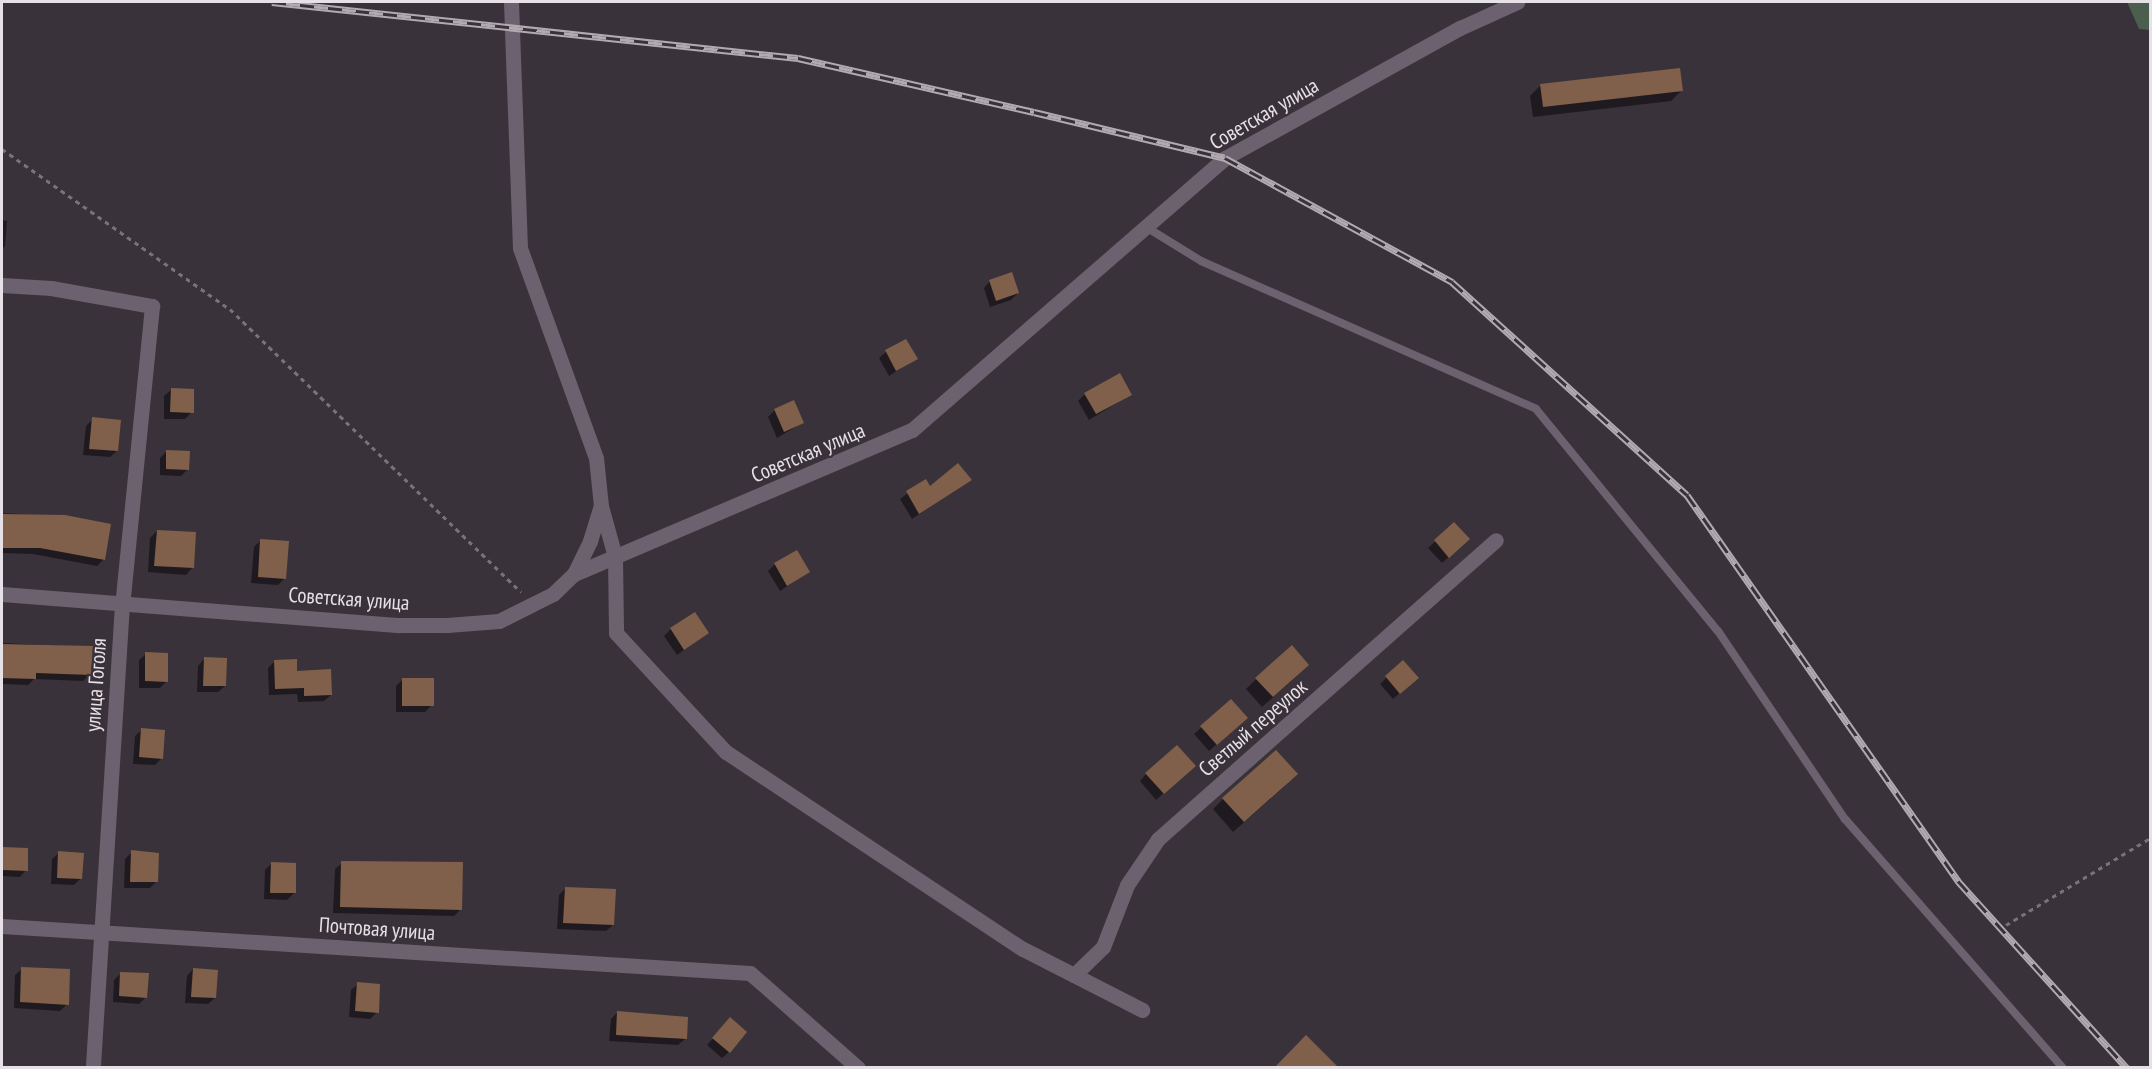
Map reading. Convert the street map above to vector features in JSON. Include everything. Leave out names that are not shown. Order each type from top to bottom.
[{"type":"street","points":[[511,2],[520,248],[596,458],[601,506],[615,557],[616,633],[726,752],[1023,949],[1142,1010]]},
{"type":"street","name":"Советская улица","points":[[2,594],[400,625],[499,621],[553,594],[574,573],[912,430],[1225,158],[1460,28],[1517,2]]},
{"type":"street","name":"улица Гоголя","points":[[2,285],[51,288],[152,306],[122,604],[93,1068]]},
{"type":"street","points":[[574,573],[590,541],[601,506]]},
{"type":"street","name":"Светлый переулок","points":[[1074,975],[1103,947],[1127,885],[1158,839],[1496,540]]},
{"type":"street","name":"Почтовая улица","points":[[2,926],[750,973],[858,1068]]},
{"type":"lane","points":[[1146,227],[1201,261],[1536,409],[1718,632],[1845,819],[2063,1068]]},
{"type":"path","points":[[2,149],[230,309],[533,604]]},
{"type":"path","points":[[2006,925],[2151,838]]},
{"type":"green space","points":[[2127,2],[2150,2],[2150,30],[2139,29]]},
{"type":"building","points":[[1680,68],[1683,91],[1543,107],[1540,84]]},
{"type":"building","points":[[1012,272],[1019,293],[996,301],[989,280]]},
{"type":"building","points":[[906,339],[918,359],[896,371],[885,350]]},
{"type":"building","points":[[1120,373],[1132,395],[1096,414],[1084,393]]},
{"type":"building","points":[[171,388],[194,389],[194,413],[170,412]]},
{"type":"building","points":[[794,400],[804,423],[784,432],[774,409]]},
{"type":"building","points":[[92,417],[121,420],[118,451],[89,449]]},
{"type":"building","points":[[166,450],[190,451],[189,470],[166,469]]},
{"type":"building","points":[[958,463],[972,480],[919,514],[906,491],[926,479],[930,486]]},
{"type":"building","points":[[2,514],[65,515],[111,524],[105,560],[40,548],[2,548]]},
{"type":"building","points":[[1454,522],[1470,539],[1449,558],[1434,540]]},
{"type":"building","points":[[157,530],[196,532],[194,568],[154,566]]},
{"type":"building","points":[[260,539],[289,541],[286,579],[258,577]]},
{"type":"building","points":[[797,550],[810,572],[787,586],[774,563]]},
{"type":"building","points":[[695,612],[709,633],[684,650],[670,628]]},
{"type":"building","points":[[2,644],[93,646],[91,675],[36,673],[36,679],[2,678]]},
{"type":"building","points":[[1292,645],[1309,665],[1273,697],[1255,678]]},
{"type":"building","points":[[145,652],[168,653],[168,682],[145,681]]},
{"type":"building","points":[[204,657],[227,658],[226,686],[203,686]]},
{"type":"building","points":[[297,659],[297,671],[331,669],[332,695],[304,696],[304,688],[275,689],[274,660]]},
{"type":"building","points":[[1403,660],[1419,678],[1400,694],[1385,676]]},
{"type":"building","points":[[402,678],[434,678],[434,706],[402,706]]},
{"type":"building","points":[[1231,699],[1248,718],[1217,745],[1200,726]]},
{"type":"building","points":[[141,728],[165,730],[163,759],[139,757]]},
{"type":"building","points":[[1177,745],[1196,766],[1164,794],[1145,773]]},
{"type":"building","points":[[1276,750],[1298,774],[1244,822],[1222,798]]},
{"type":"building","points":[[2,847],[28,848],[28,871],[2,870]]},
{"type":"building","points":[[131,850],[159,853],[158,882],[130,882]]},
{"type":"building","points":[[58,851],[84,853],[82,879],[57,878]]},
{"type":"building","points":[[341,861],[463,862],[462,910],[340,907]]},
{"type":"building","points":[[271,862],[296,863],[296,893],[270,893]]},
{"type":"building","points":[[565,887],[616,889],[614,925],[563,923]]},
{"type":"building","points":[[21,967],[70,969],[69,1005],[20,1002]]},
{"type":"building","points":[[193,968],[218,970],[216,998],[191,997]]},
{"type":"building","points":[[120,972],[149,973],[147,998],[119,996]]},
{"type":"building","points":[[357,982],[380,984],[379,1013],[355,1011]]},
{"type":"building","points":[[617,1011],[688,1017],[687,1039],[616,1035]]},
{"type":"building","points":[[730,1017],[747,1032],[730,1053],[712,1038]]},
{"type":"building","points":[[1306,1035],[1339,1068],[1274,1068]]},
{"type":"railway","points":[[272,2],[798,58],[1034,112],[1225,158],[1452,282],[1687,495],[1958,881],[2127,1068]]}]
